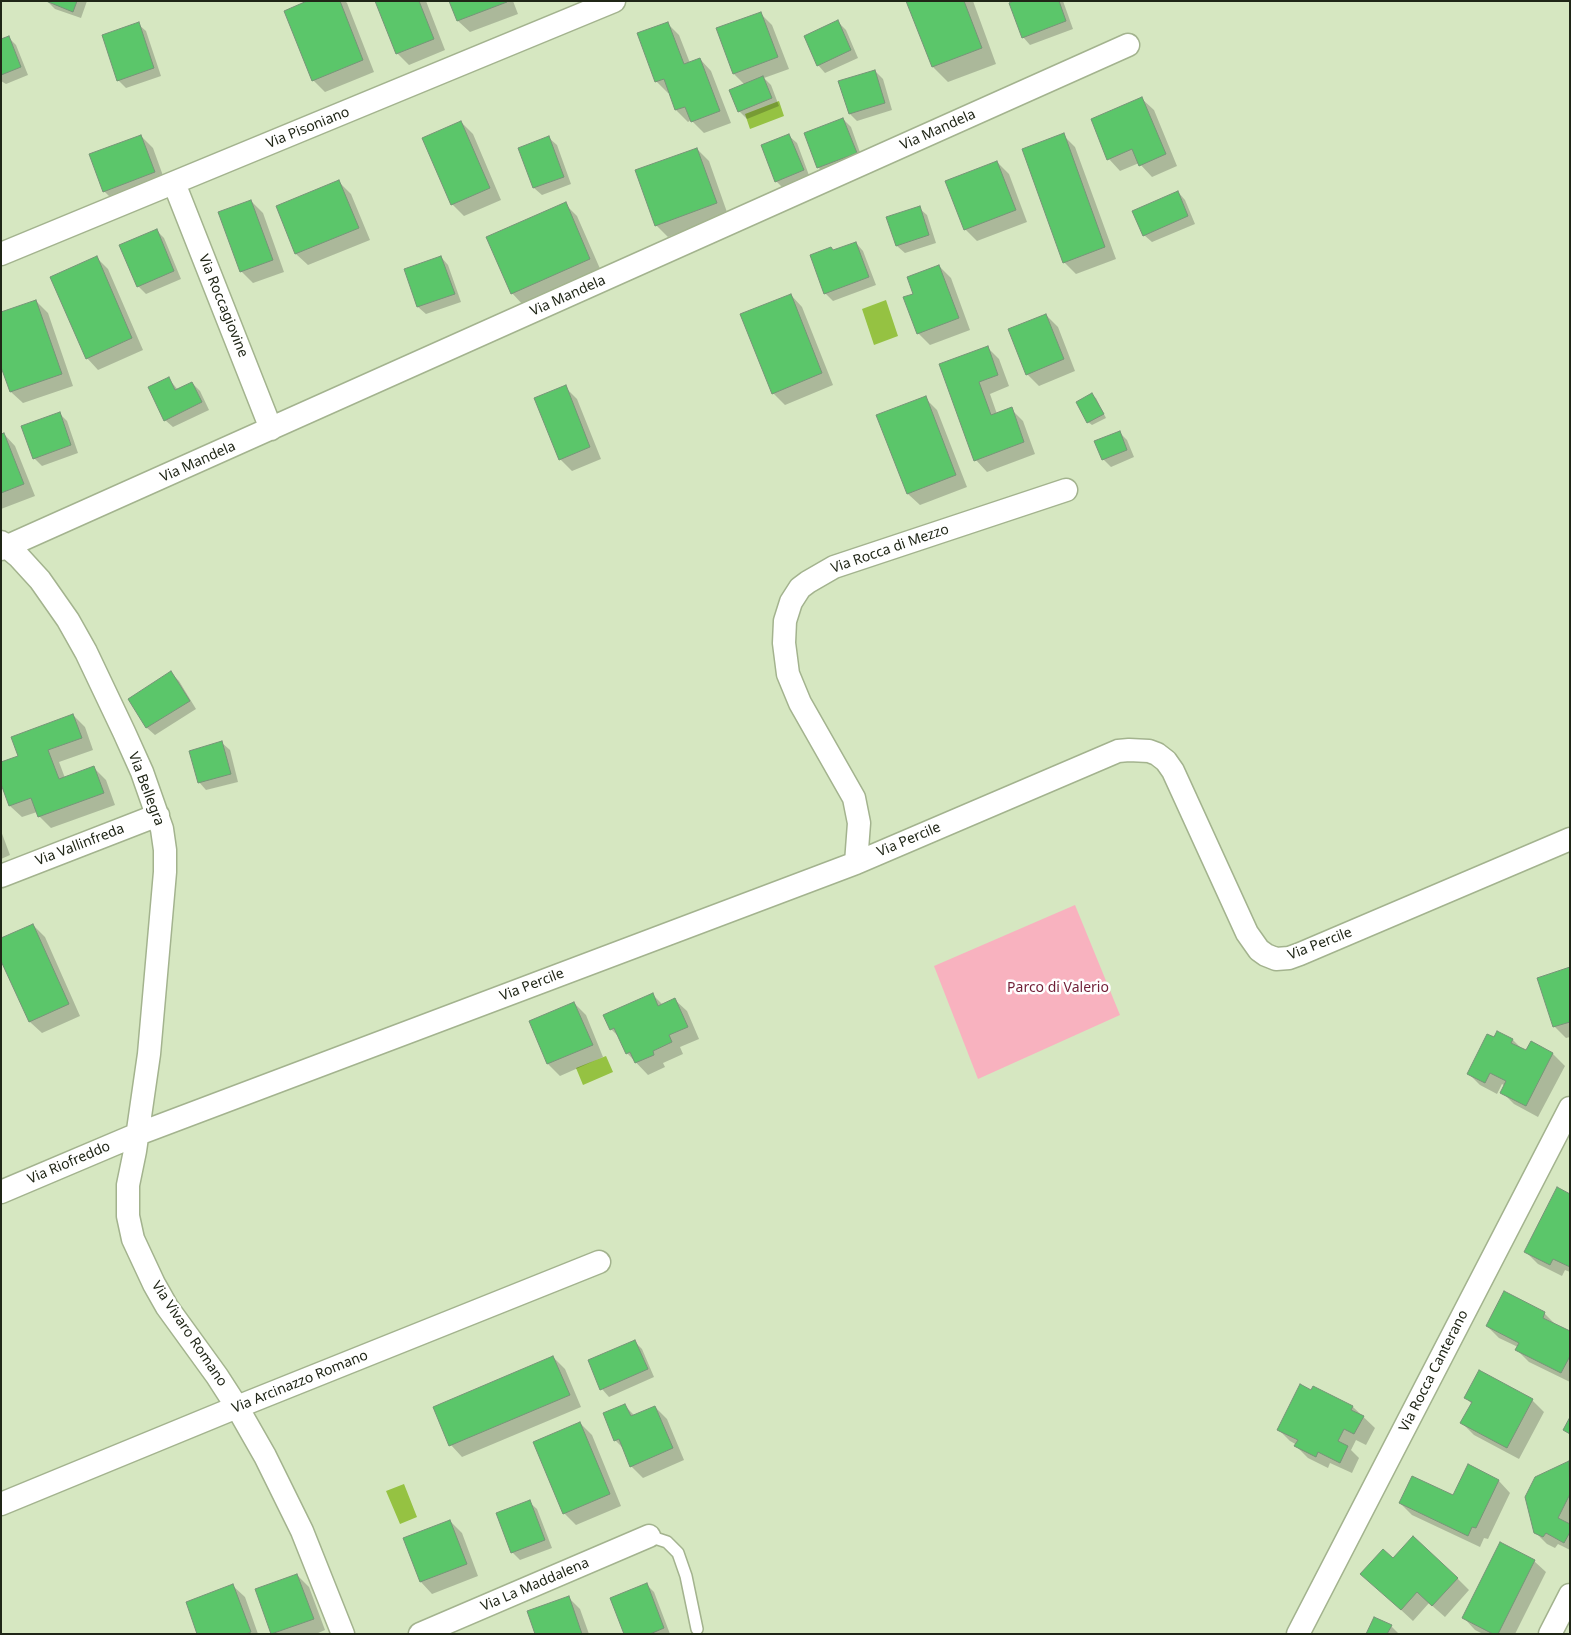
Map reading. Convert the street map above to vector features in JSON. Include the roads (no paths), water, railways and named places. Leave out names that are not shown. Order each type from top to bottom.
[{"type":"street","name":"Via Pisoniano","points":[[1,254],[614,1]]},
{"type":"street","name":"Via Mandela","points":[[3,546],[272,429],[1128,45]]},
{"type":"street","name":"Via Roccagiovine","points":[[174,183],[272,429]]},
{"type":"street","name":"Via Rocca di Mezzo","points":[[856,863],[859,823],[854,798],[800,703],[788,674],[784,643],[785,621],[791,602],[800,588],[834,567],[1066,490]]},
{"type":"street","name":"Via Bellegra","points":[[3,546],[29,567],[40,580],[68,620],[86,652],[124,732],[158,815],[164,839],[166,872],[149,1054],[138,1134]]},
{"type":"street","name":"Via Percile","points":[[138,1134],[856,863],[1107,755],[1129,750],[1149,751],[1166,761],[1173,771],[1247,933],[1259,950],[1276,959],[1289,958],[1300,954],[1570,839]]},
{"type":"street","name":"Via Vallinfreda","points":[[1,876],[158,815]]},
{"type":"street","name":"Via Rocca Canterano","points":[[1298,1634],[1570,1108]]},
{"type":"street","name":"Via Riofreddo","points":[[1,1192],[138,1134]]},
{"type":"street","name":"Via Vivaro Romano","points":[[138,1134],[127,1196],[128,1216],[133,1239],[167,1307],[217,1376],[265,1456],[302,1531],[343,1634]]},
{"type":"street","name":"Via Arcinazzo Romano","points":[[1,1504],[237,1407],[600,1262]]},
{"type":"street","name":"Via La Maddalena","points":[[426,1633],[649,1536]]},
{"type":"street","points":[[1550,1634],[1570,1595]]},
{"type":"lane","points":[[649,1536],[667,1542],[678,1553],[686,1576],[697,1630]]},
{"type":"park label","name":"Parco di Valerio","points":[[1058,988]]}]
